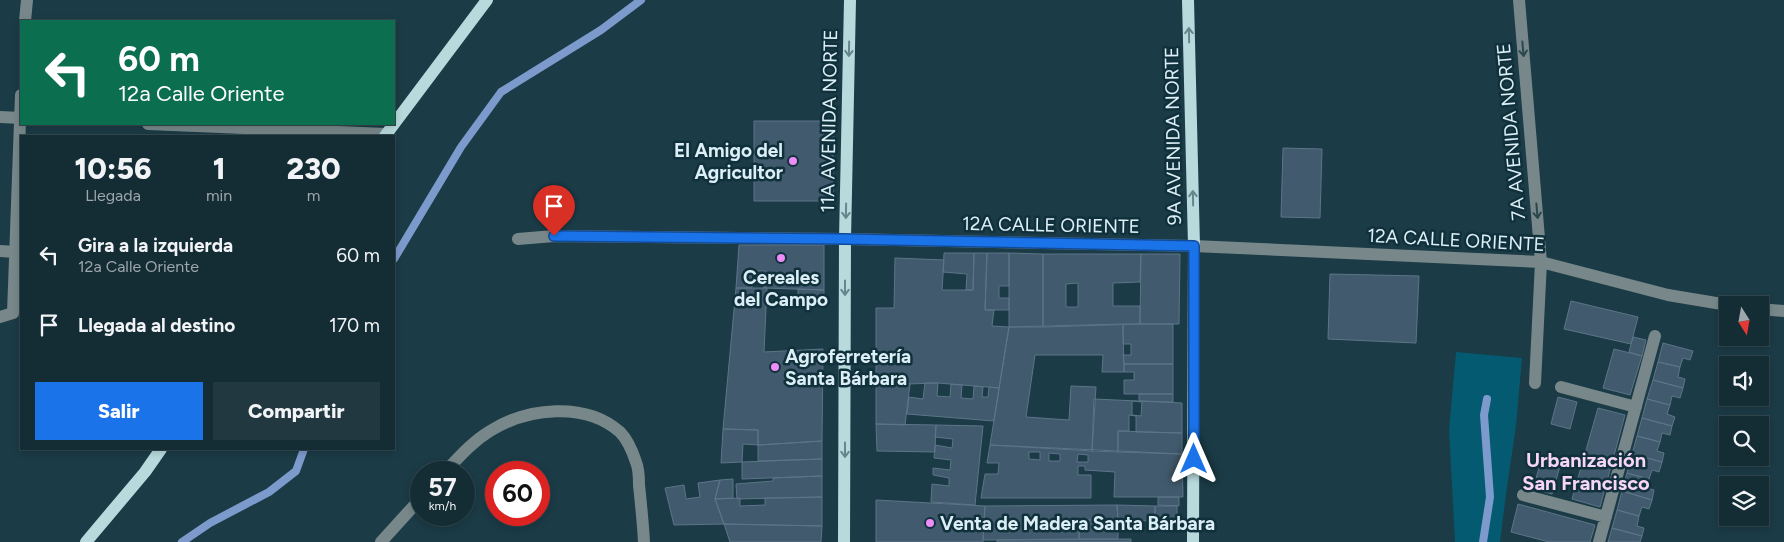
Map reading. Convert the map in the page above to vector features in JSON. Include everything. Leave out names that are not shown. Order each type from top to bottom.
[{"type":"main road","points":[[395,123],[487,0]]},
{"type":"main road","name":"11A AVENIDA NORTE","points":[[844,542],[845,239],[850,0]]},
{"type":"main road","name":"9A AVENIDA NORTE","points":[[1188,0],[1194,246],[1193,542]]},
{"type":"main road","points":[[86,542],[145,472],[160,450]]},
{"type":"street","points":[[25,20],[27,0]]},
{"type":"street","name":"7A AVENIDA NORTE","points":[[1519,0],[1541,262],[1535,383]]},
{"type":"street","points":[[0,117],[20,118]]},
{"type":"street","points":[[170,125],[386,135]]},
{"type":"street","points":[[6,315],[15,252],[20,140]]},
{"type":"street","name":"12A CALLE ORIENTE","points":[[518,239],[554,236],[845,239],[1194,246],[1541,262],[1668,295],[1719,304]]},
{"type":"street","points":[[0,251],[15,252]]},
{"type":"street","points":[[1769,310],[1784,311]]},
{"type":"street","points":[[1599,542],[1655,336]]},
{"type":"street","points":[[1561,387],[1636,407]]},
{"type":"street","points":[[456,461],[470,446],[491,430],[520,417],[546,411],[582,414],[607,423],[621,433],[638,465],[644,542]]},
{"type":"street","points":[[1523,495],[1606,518]]},
{"type":"street","points":[[381,542],[410,510]]},
{"type":"shaded area","points":[[1456,352],[1522,358],[1516,426],[1500,542],[1455,542],[1449,430]]},
{"type":"building","name":"El Amigo del Agricultor","points":[[754,121],[833,121],[833,201],[754,201]]},
{"type":"building","points":[[1283,148],[1322,149],[1320,218],[1281,217]]},
{"type":"building","name":"Cereales del Campo","points":[[739,245],[824,245],[824,290],[764,288],[765,271],[752,271],[752,288],[736,288]]},
{"type":"building","points":[[944,253],[974,253],[973,290],[966,290],[967,274],[943,272]]},
{"type":"building","points":[[974,253],[987,253],[985,310],[994,310],[992,326],[1009,327],[999,388],[938,383],[876,385],[876,308],[894,308],[895,258],[944,260],[942,290],[973,290]]},
{"type":"building","points":[[987,253],[1009,253],[1009,286],[999,286],[999,298],[1009,298],[1009,310],[985,310]]},
{"type":"building","points":[[1009,253],[1043,254],[1043,327],[1009,327]]},
{"type":"building","points":[[1043,254],[1141,254],[1140,282],[1113,283],[1113,306],[1140,306],[1140,324],[1043,327]],"holes":[[[1078,283],[1078,307],[1066,307],[1066,284]]]},
{"type":"building","points":[[1141,254],[1180,254],[1179,324],[1140,324]]},
{"type":"building","points":[[1330,274],[1419,276],[1416,343],[1328,339]]},
{"type":"building","name":"Agroferretería Santa Bárbara","points":[[736,288],[767,288],[764,352],[823,349],[822,441],[758,445],[758,430],[723,429]]},
{"type":"building","points":[[798,289],[824,290],[824,305],[798,304]]},
{"type":"building","points":[[1571,301],[1638,317],[1631,344],[1564,329]]},
{"type":"building","points":[[1123,324],[1173,324],[1173,364],[1124,364],[1123,355],[1131,355],[1131,344],[1123,344]]},
{"type":"building","points":[[1123,324],[1124,372],[1102,372],[1103,355],[1035,355],[1026,417],[1069,420],[1071,386],[1096,387],[1092,451],[990,445],[1009,327]]},
{"type":"building","points":[[1633,337],[1646,340],[1642,356],[1629,352]]},
{"type":"building","points":[[1663,343],[1693,351],[1690,360],[1683,358],[1680,367],[1658,362]]},
{"type":"building","points":[[1614,349],[1642,356],[1630,395],[1603,388]]},
{"type":"building","points":[[1658,362],[1680,367],[1678,377],[1685,379],[1683,388],[1653,380]]},
{"type":"building","points":[[1124,364],[1173,364],[1173,394],[1124,394],[1124,380],[1134,380],[1134,372],[1124,372]]},
{"type":"building","points":[[1653,380],[1683,388],[1680,398],[1672,396],[1670,405],[1647,399]]},
{"type":"building","points":[[925,383],[938,383],[937,396],[950,397],[951,384],[962,385],[961,398],[973,399],[974,386],[983,387],[982,397],[988,397],[989,387],[999,388],[994,421],[907,414],[909,397],[923,399]]},
{"type":"building","points":[[910,384],[905,425],[876,424],[876,385]]},
{"type":"building","points":[[1139,394],[1173,394],[1173,402],[1139,401]]},
{"type":"building","points":[[1558,397],[1577,402],[1570,429],[1551,424]]},
{"type":"building","points":[[1094,399],[1182,403],[1182,433],[1136,432],[1136,416],[1129,415],[1129,431],[1118,431],[1118,452],[1092,451]],"holes":[[[1132,401],[1142,402],[1141,416],[1132,415]]]},
{"type":"building","points":[[1647,399],[1670,405],[1667,414],[1675,417],[1672,426],[1642,418]]},
{"type":"building","points":[[1598,408],[1625,415],[1600,507],[1572,499]]},
{"type":"building","points":[[1642,418],[1672,426],[1670,435],[1662,433],[1660,442],[1637,436]]},
{"type":"building","points":[[876,424],[936,425],[935,452],[877,451]]},
{"type":"building","points":[[936,425],[983,426],[975,505],[931,502],[932,484],[949,486],[949,478],[933,475],[933,468],[950,470],[951,460],[934,458],[935,445],[952,448],[953,439],[935,437]]},
{"type":"building","points":[[723,429],[758,430],[758,445],[743,444],[742,462],[721,463]]},
{"type":"building","points":[[1118,431],[1182,433],[1182,454],[1118,452]]},
{"type":"building","points":[[1637,436],[1660,442],[1657,451],[1664,453],[1662,462],[1632,454]]},
{"type":"building","points":[[822,441],[822,459],[758,461],[758,445]]},
{"type":"building","points":[[990,445],[1182,454],[1183,497],[1114,497],[1115,472],[1085,470],[1085,466],[1078,466],[1078,475],[1091,475],[1091,498],[981,498],[985,474],[998,474],[999,463],[987,463]],"holes":[[[1029,452],[1040,452],[1040,460],[1029,459]],[[1049,453],[1060,454],[1060,461],[1049,461]],[[1078,454],[1088,455],[1088,462],[1077,462]]]},
{"type":"building","points":[[1632,454],[1662,462],[1659,472],[1652,470],[1649,479],[1627,473]]},
{"type":"building","points":[[822,459],[822,476],[742,479],[742,462]]},
{"type":"building","points":[[1541,461],[1560,466],[1552,494],[1533,489]]},
{"type":"building","points":[[1627,473],[1649,479],[1647,488],[1654,490],[1652,500],[1622,491]]},
{"type":"building","points":[[822,476],[822,497],[737,499],[736,484],[773,481],[773,478]]},
{"type":"building","points":[[733,479],[733,498],[715,499],[720,480]]},
{"type":"building","points":[[720,480],[715,499],[724,524],[674,525],[665,488],[684,485],[686,499],[700,497],[698,483]]},
{"type":"building","points":[[1622,491],[1652,500],[1649,509],[1642,507],[1639,516],[1617,510]]},
{"type":"building","points":[[822,497],[822,526],[724,524],[715,499],[740,498],[740,506],[765,505],[765,498]]},
{"type":"building","points":[[1158,497],[1179,497],[1179,506],[1158,505]]},
{"type":"building","name":"Venta de Madera Santa Bárbara","points":[[876,500],[985,506],[983,542],[876,542]]},
{"type":"building","points":[[1518,504],[1595,525],[1590,542],[1549,542],[1511,532]]},
{"type":"building","points":[[1117,505],[1118,520],[1079,520],[1079,539],[983,540],[985,506]]},
{"type":"building","points":[[1117,505],[1155,506],[1155,521],[1118,520]]},
{"type":"building","points":[[1155,506],[1177,506],[1177,521],[1155,521]]},
{"type":"building","points":[[1617,510],[1639,516],[1637,526],[1644,528],[1642,536],[1612,528]]},
{"type":"building","points":[[1079,520],[1118,520],[1118,539],[1079,539]]},
{"type":"building","points":[[724,524],[822,526],[821,542],[730,542]]},
{"type":"building","points":[[1612,528],[1642,536],[1640,542],[1608,542]]},
{"type":"building","points":[[1131,539],[1131,542],[997,542],[997,540]]},
{"type":"waterway","points":[[395,257],[461,147],[501,92],[601,30],[641,0]]},
{"type":"waterway","points":[[1483,542],[1490,497],[1484,415],[1487,399]]},
{"type":"waterway","points":[[182,542],[210,523],[269,492],[296,471],[304,450]]},
{"type":"place","name":"El Amigo del Agricultor","points":[[793,161]]},
{"type":"place","name":"Cereales del Campo","points":[[781,258]]},
{"type":"place","name":"Agroferretería Santa Bárbara","points":[[775,367]]},
{"type":"place","name":"Venta de Madera Santa Bárbara","points":[[930,523]]},
{"type":"district","name":"Urbanización San Francisco","points":[[1586,472]]},
{"type":"route","points":[[554,236],[845,239],[1194,246],[1194,459]]}]
